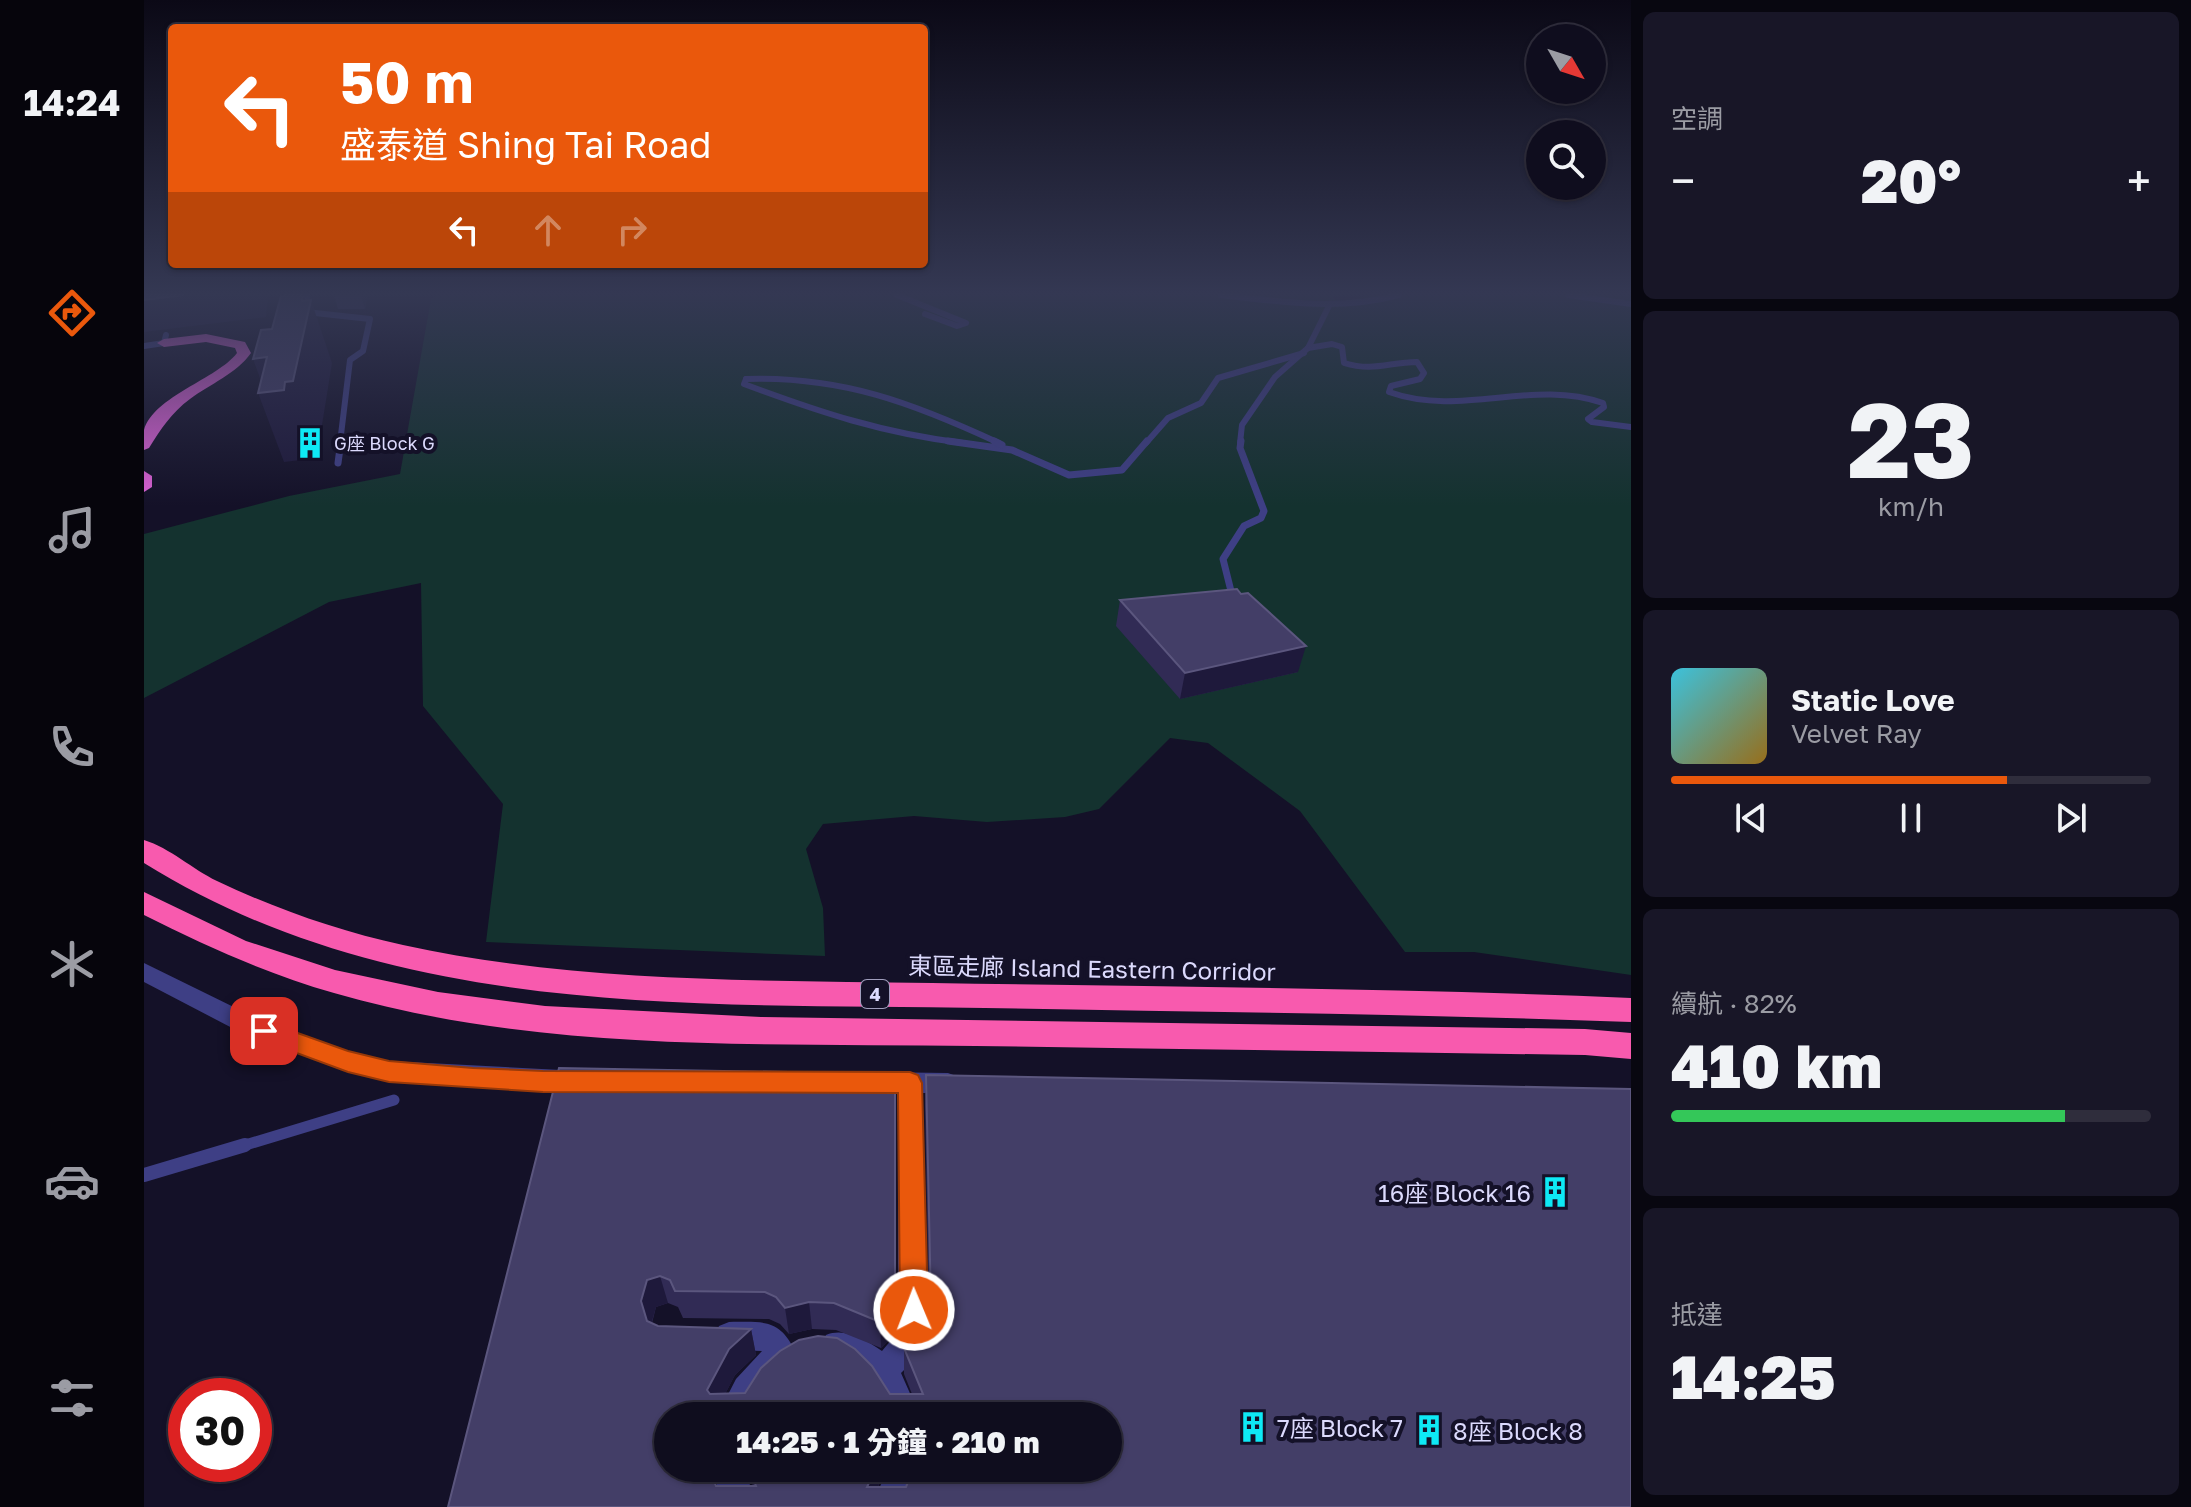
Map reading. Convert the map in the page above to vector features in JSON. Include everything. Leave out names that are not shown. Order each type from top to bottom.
[{"type":"highway","points":[[144,445],[164,414],[232,365]]},
{"type":"highway","points":[[144,476],[144,487]]},
{"type":"highway","name":"東區走廊 Island Eastern Corridor","points":[[144,850],[195,881],[242,903],[328,936],[429,962],[557,982],[680,991],[1466,1003],[1631,1010]]},
{"type":"highway","name":"4","points":[[144,903],[224,943],[293,968],[393,996],[516,1017],[695,1028],[1569,1042],[1631,1046]]},
{"type":"street","points":[[144,972],[244,1023],[348,1062],[389,1071],[473,1078],[605,1082]]},
{"type":"street","points":[[853,1082],[973,1083]]},
{"type":"street","points":[[883,1370],[905,1349],[912,1332],[910,1083]]},
{"type":"street","points":[[696,1335],[768,1336],[782,1354]]},
{"type":"street","points":[[737,1402],[759,1370],[782,1354],[801,1346],[822,1344],[844,1346],[865,1355],[883,1370],[901,1402]]},
{"type":"street","points":[[731,1482],[743,1507]]},
{"type":"street","points":[[886,1507],[900,1482]]},
{"type":"lane","points":[[338,463],[349,365]]},
{"type":"lane","points":[[1012,450],[907,436],[835,418],[744,384],[746,379],[773,377],[863,387],[926,409],[1069,475],[1122,470],[1168,418],[1201,403],[1218,378],[1259,365]]},
{"type":"lane","points":[[1237,614],[1223,559],[1244,526],[1261,518],[1264,511],[1240,448],[1242,425],[1275,377],[1289,365]]},
{"type":"lane","points":[[1352,365],[1382,369],[1394,365]]},
{"type":"lane","points":[[1419,365],[1424,373],[1420,379],[1391,386],[1389,392],[1415,400],[1469,403],[1587,396],[1603,403],[1604,407],[1588,419],[1592,422],[1631,427]]},
{"type":"lane","points":[[144,1175],[394,1100]]},
{"type":"green space","points":[[419,365],[1631,365],[1631,975],[1474,952],[1405,952],[1300,811],[1208,743],[1170,738],[1099,809],[1065,817],[987,822],[914,816],[823,824],[806,849],[823,908],[825,956],[486,942],[503,804],[423,706],[421,583],[329,602],[144,698],[144,534],[289,496],[400,474]]},
{"type":"building","points":[[265,365],[296,365],[293,381],[285,382],[284,390],[258,393]]},
{"type":"building","points":[[1237,589],[1241,594],[1248,593],[1306,646],[1185,673],[1120,600]]},
{"type":"building","points":[[559,1068],[895,1074],[893,1311],[880,1322],[834,1303],[809,1302],[785,1308],[776,1297],[765,1292],[675,1291],[670,1280],[660,1276],[647,1280],[641,1301],[647,1321],[658,1326],[751,1329],[729,1349],[707,1390],[710,1394],[745,1393],[761,1368],[780,1351],[799,1340],[818,1336],[837,1338],[855,1349],[872,1366],[890,1394],[923,1394],[904,1348],[919,1334],[931,1305],[926,1075],[1631,1089],[1631,1507],[448,1507]]},
{"type":"place","name":"G座 Block G","points":[[310,443]]},
{"type":"place","name":"16座 Block 16","points":[[1555,1192]]},
{"type":"place","name":"7座 Block 7","points":[[1253,1427]]},
{"type":"place","name":"8座 Block 8","points":[[1429,1430]]},
{"type":"route","points":[[264,1031],[348,1062],[389,1071],[473,1078],[910,1083],[914,1310]]}]
